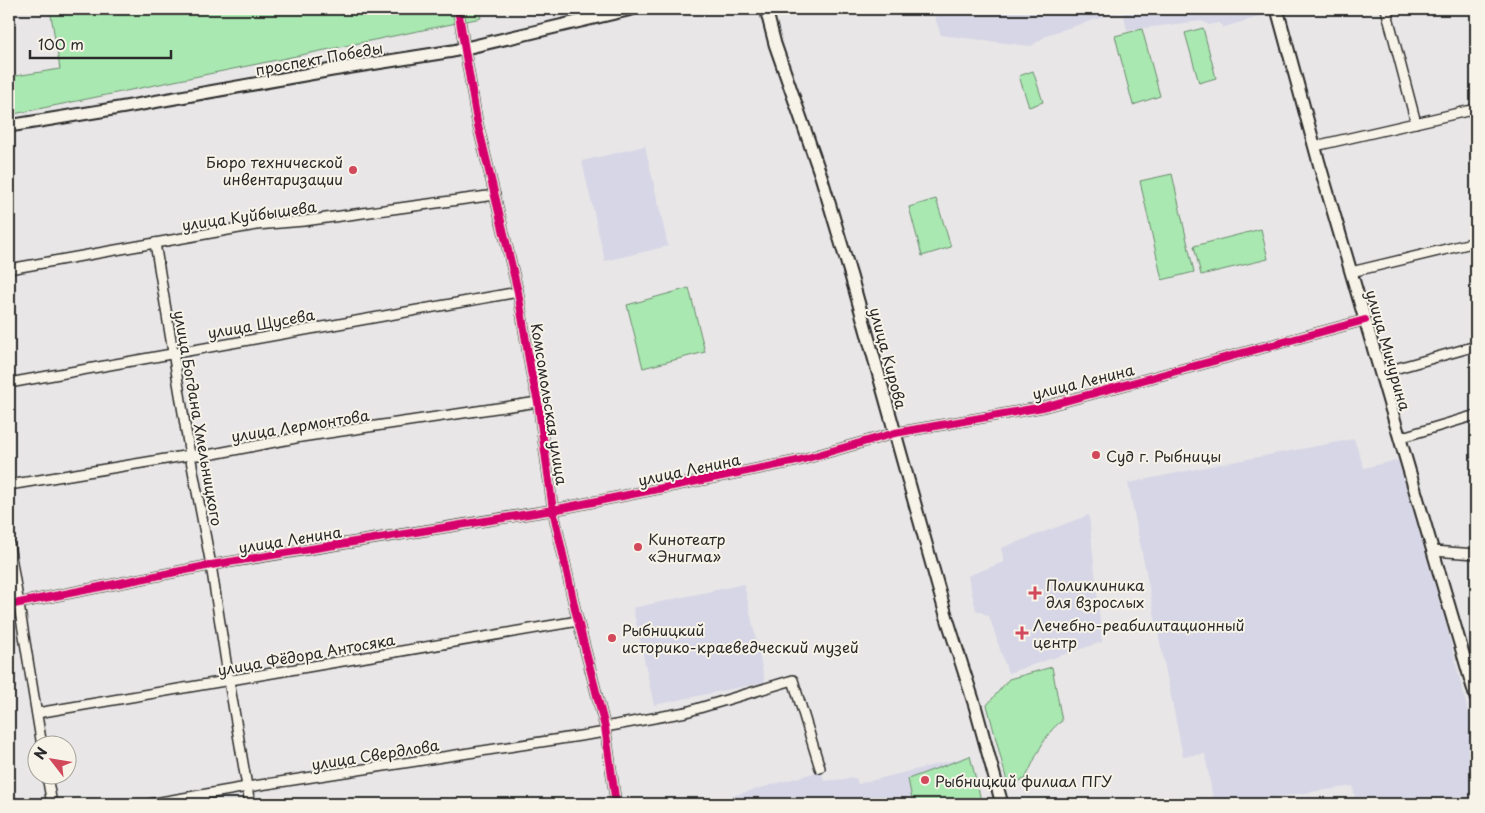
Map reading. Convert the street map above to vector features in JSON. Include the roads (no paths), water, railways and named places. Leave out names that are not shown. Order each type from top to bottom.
[{"type":"street","name":"Комсомольская улица","points":[[458,9],[463,49],[477,121],[518,292],[531,372],[538,402],[553,510],[578,622],[605,729],[616,804]]},
{"type":"street","name":"проспект Победы","points":[[9,126],[463,49],[632,9]]},
{"type":"street","name":"улица Кирова","points":[[766,9],[775,44],[821,176],[851,276],[946,616],[975,706],[1002,804]]},
{"type":"street","name":"улица Мичурина","points":[[1277,9],[1380,373],[1476,698]]},
{"type":"street","points":[[1386,9],[1416,123]]},
{"type":"street","points":[[1315,146],[1476,109]]},
{"type":"street","name":"улица Куйбышева","points":[[9,269],[256,225],[304,221],[495,195]]},
{"type":"street","points":[[1352,272],[1476,242]]},
{"type":"street","name":"улица Богдана Хмельницкого","points":[[155,244],[190,455],[211,565],[250,804]]},
{"type":"street","name":"улица Щусева","points":[[9,382],[518,292]]},
{"type":"street","name":"улица Ленина","points":[[14,604],[211,565],[553,510],[797,461],[895,433],[1044,407],[1365,320]]},
{"type":"street","points":[[1380,373],[1476,346]]},
{"type":"street","name":"улица Лермонтова","points":[[9,486],[190,455],[208,455],[301,437],[538,402]]},
{"type":"street","points":[[1399,438],[1476,415]]},
{"type":"street","points":[[9,544],[14,604],[40,736]]},
{"type":"street","points":[[1434,551],[1476,554]]},
{"type":"street","name":"улица Фёдора Антосяка","points":[[37,713],[578,622]]},
{"type":"street","name":"улица Свердлова","points":[[149,804],[605,729],[686,712],[793,680],[820,768]]},
{"type":"street","points":[[49,786],[52,804]]},
{"type":"place","name":"Бюро технической инвентаризации","points":[[353,170]]},
{"type":"place","name":"Суд г. Рыбницы","points":[[1096,455]]},
{"type":"place","name":"Кинотеатр «Энигма»","points":[[638,547]]},
{"type":"place","name":"Поликлиника для взрослых","points":[[1035,593]]},
{"type":"place","name":"Лечебно-реабилитационный центр","points":[[1022,633]]},
{"type":"place","name":"Рыбницкий историко-краеведческий музей","points":[[612,638]]},
{"type":"place","name":"Рыбницкий филиал ПГУ","points":[[925,780]]}]
